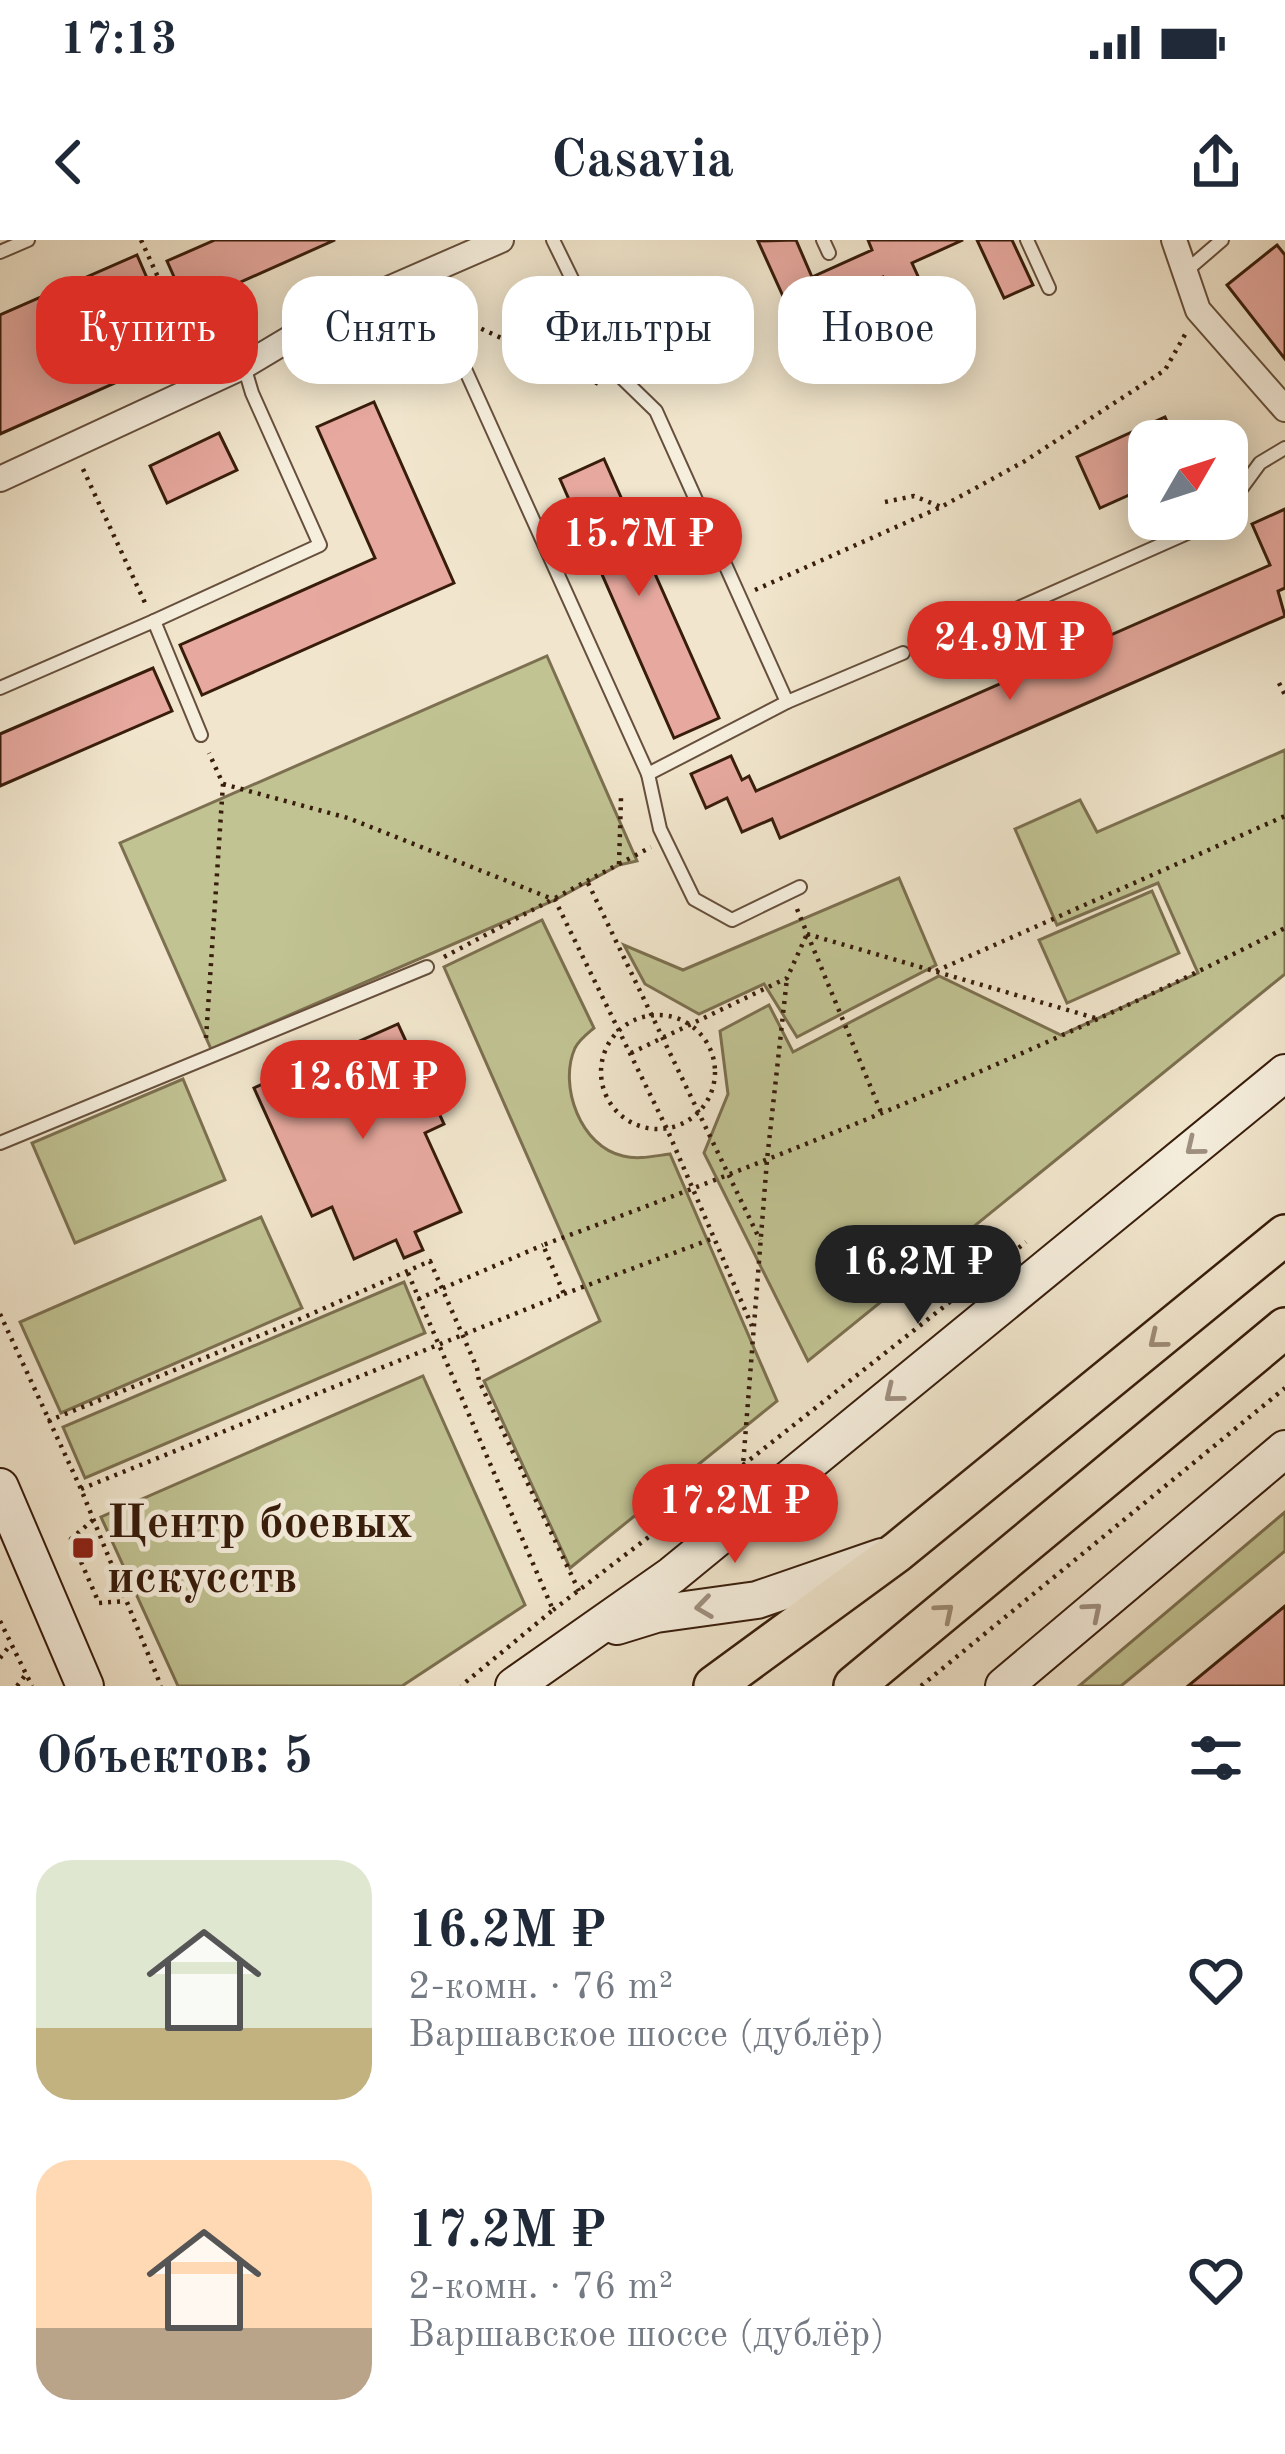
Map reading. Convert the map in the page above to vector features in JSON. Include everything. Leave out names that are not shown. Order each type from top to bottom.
[{"type":"main road","points":[[514,1686],[672,1575],[1285,1073]]},
{"type":"main road","points":[[713,1686],[897,1552],[1285,1235]]},
{"type":"main road","points":[[854,1686],[1285,1328]]},
{"type":"main road","points":[[1004,1686],[1285,1449]]},
{"type":"main road","points":[[0,1487],[85,1686]]},
{"type":"main road","points":[[593,1634],[656,1614],[757,1600],[897,1552]]},
{"type":"street","points":[[258,357],[331,314],[501,240]]},
{"type":"street","points":[[1174,240],[1198,310],[1285,409]]},
{"type":"street","points":[[0,479],[202,384]]},
{"type":"lane","points":[[0,252],[28,240]]},
{"type":"lane","points":[[553,240],[619,375],[656,411],[787,702]]},
{"type":"lane","points":[[1027,240],[1049,289]]},
{"type":"lane","points":[[1185,272],[1222,240]]},
{"type":"lane","points":[[0,688],[320,545],[249,384]]},
{"type":"lane","points":[[472,384],[648,774],[660,829],[694,899],[732,920],[795,890]]},
{"type":"lane","points":[[1248,479],[1260,463],[1285,448]]},
{"type":"lane","points":[[971,629],[1172,540]]},
{"type":"lane","points":[[154,621],[201,735]]},
{"type":"lane","points":[[648,774],[787,702],[903,653]]},
{"type":"lane","points":[[0,1143],[427,967]]},
{"type":"path","points":[[141,240],[157,276]]},
{"type":"path","points":[[478,327],[656,411]]},
{"type":"path","points":[[740,597],[941,507],[1024,461],[1165,370],[1182,340]]},
{"type":"path","points":[[74,446],[154,621]]},
{"type":"path","points":[[885,502],[914,496],[941,507]]},
{"type":"path","points":[[932,656],[962,643]]},
{"type":"path","points":[[1279,682],[1285,695]]},
{"type":"path","points":[[201,735],[223,784],[205,1062]]},
{"type":"path","points":[[223,784],[348,818],[555,899],[667,1129],[752,1326]]},
{"type":"path","points":[[619,865],[621,798]]},
{"type":"path","points":[[936,971],[1285,816]]},
{"type":"path","points":[[445,956],[645,850]]},
{"type":"path","points":[[588,883],[761,1244]]},
{"type":"path","points":[[795,890],[807,934],[880,1112]]},
{"type":"path","points":[[418,1299],[880,1112],[1097,1018],[1285,928]]},
{"type":"path","points":[[807,934],[1097,1018]]},
{"type":"path","points":[[742,1465],[787,978],[807,934]]},
{"type":"path","points":[[630,1054],[787,978]]},
{"type":"path","points":[[652,1015],[691,1025],[710,1046],[716,1064],[715,1084],[699,1112],[667,1129],[640,1127],[623,1118],[602,1088],[604,1051],[627,1023],[652,1015]]},
{"type":"path","points":[[461,1686],[1042,1229]]},
{"type":"path","points":[[81,1489],[563,1294],[714,1238]]},
{"type":"path","points":[[543,1245],[563,1294]]},
{"type":"path","points":[[48,1421],[430,1261],[479,1381],[579,1591]]},
{"type":"path","points":[[407,1272],[553,1610]]},
{"type":"path","points":[[0,1314],[81,1489],[161,1686]]},
{"type":"path","points":[[921,1686],[1285,1388]]},
{"type":"path","points":[[93,1520],[71,1539],[85,1573],[99,1603],[126,1600]]},
{"type":"path","points":[[0,1621],[32,1686]]},
{"type":"path","points":[[0,1658],[10,1644]]},
{"type":"path","points":[[17,1686],[27,1673]]},
{"type":"green space","points":[[547,656],[637,861],[619,865],[555,900],[211,1049],[120,843]]},
{"type":"green space","points":[[1285,750],[1285,974],[808,1361],[704,1153],[728,1094],[720,1031],[769,1005],[793,1052],[939,976],[1061,1035],[1198,973],[1158,883],[1057,925],[1015,829],[1080,800],[1097,832]]},
{"type":"green space","points":[[899,878],[936,965],[797,1037],[764,984],[699,1014],[645,984],[624,945],[683,970]]},
{"type":"green space","points":[[1152,891],[1179,953],[1067,1003],[1039,940]]},
{"type":"green space","points":[[542,920],[594,1028],[577,1045],[570,1063],[577,1113],[595,1141],[608,1150],[634,1158],[670,1154],[777,1401],[570,1568],[484,1381],[600,1321],[444,967]]},
{"type":"green space","points":[[183,1079],[225,1180],[75,1243],[32,1143]]},
{"type":"green space","points":[[261,1217],[302,1308],[61,1413],[20,1322]]},
{"type":"green space","points":[[404,1282],[425,1333],[85,1478],[63,1427]]},
{"type":"green space","points":[[423,1376],[525,1605],[402,1686],[178,1686],[101,1517]]},
{"type":"green space","points":[[1285,1512],[1285,1551],[1121,1686],[1079,1686]]},
{"type":"building","points":[[215,240],[335,240],[254,276],[174,276],[167,261]]},
{"type":"building","points":[[796,240],[812,276],[778,276],[778,285],[758,241]]},
{"type":"building","points":[[868,240],[963,240],[912,263],[918,276],[814,276],[872,250]]},
{"type":"building","points":[[977,240],[1012,240],[1033,285],[1004,298]]},
{"type":"building","points":[[1277,245],[1285,255],[1285,359],[1227,285]]},
{"type":"building","points":[[137,255],[146,276],[89,276]]},
{"type":"building","points":[[36,299],[36,384],[112,384],[0,434],[0,315]]},
{"type":"building","points":[[374,402],[454,583],[202,695],[180,645],[375,558],[317,427]]},
{"type":"building","points":[[219,433],[237,470],[167,503],[150,466]]},
{"type":"building","points":[[1128,434],[1128,495],[1100,508],[1077,457]]},
{"type":"building","points":[[604,459],[719,718],[674,738],[560,479]]},
{"type":"building","points":[[1285,509],[1285,588],[1278,591],[1285,616],[780,838],[772,819],[742,832],[727,798],[706,808],[691,774],[731,756],[742,780],[749,776],[756,791],[1270,565],[1252,524]]},
{"type":"building","points":[[153,668],[172,711],[0,786],[0,734]]},
{"type":"building","points":[[398,1024],[444,1124],[425,1133],[461,1212],[415,1232],[423,1250],[404,1258],[396,1240],[354,1259],[332,1207],[312,1216],[254,1088]]},
{"type":"building","points":[[1285,1606],[1285,1686],[1188,1686]]},
{"type":"place","name":"Центр боевых искусств","points":[[83,1548]]}]
